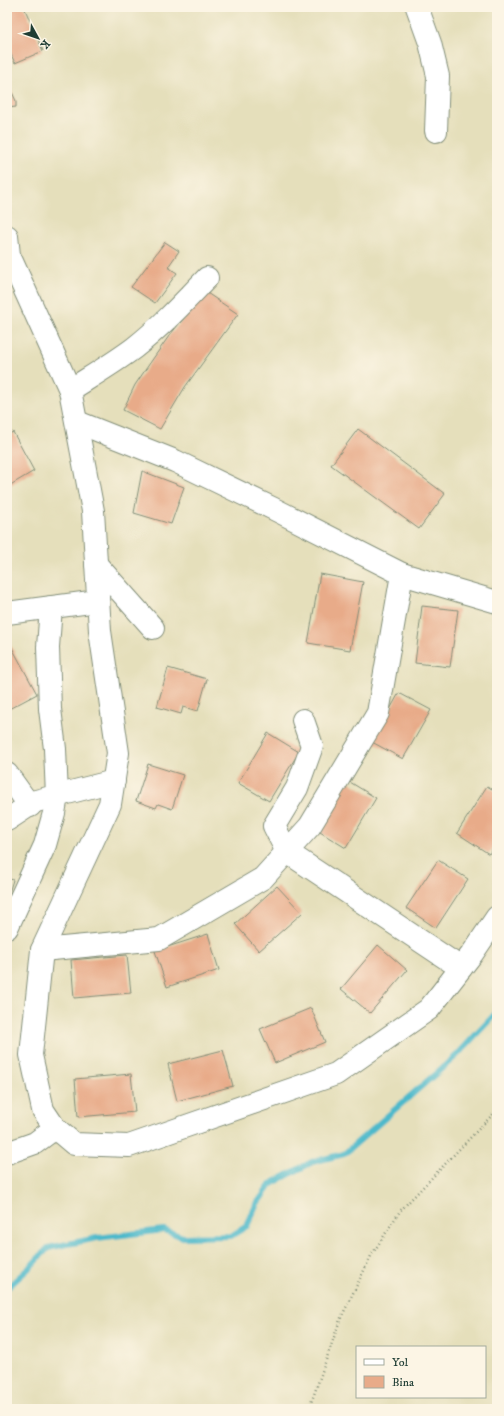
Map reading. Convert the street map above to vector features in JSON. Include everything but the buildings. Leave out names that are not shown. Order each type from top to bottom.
[{"type":"street","points":[[417,7],[430,43],[438,76],[436,132]]},
{"type":"street","points":[[8,252],[70,390],[94,511],[100,631],[118,753],[110,804],[42,950],[31,1056],[43,1110],[55,1128],[74,1144],[129,1146],[336,1074],[429,1009],[461,968],[497,917]]},
{"type":"street","points":[[70,390],[104,370],[135,347],[160,326],[207,278]]},
{"type":"street","points":[[77,422],[175,461],[402,574],[497,602]]},
{"type":"street","points":[[96,564],[153,628]]},
{"type":"street","points":[[42,950],[159,939],[263,878],[310,826],[378,713],[402,574]]},
{"type":"street","points":[[7,613],[98,601]]},
{"type":"street","points":[[7,928],[45,845],[57,796],[55,749],[50,709],[48,647],[52,607]]},
{"type":"street","points":[[303,720],[312,746],[297,788],[274,826],[287,852],[461,968]]},
{"type":"street","points":[[7,774],[30,806]]},
{"type":"street","points":[[7,820],[36,801],[114,781]]},
{"type":"street","points":[[7,1153],[34,1143],[55,1128]]},
{"type":"path","points":[[309,1409],[340,1320],[371,1256],[400,1211],[497,1110]]},
{"type":"waterway","points":[[7,1288],[48,1248],[97,1238],[164,1230],[183,1237],[231,1236],[247,1226],[256,1205],[271,1184],[312,1162],[344,1154],[457,1055],[497,1012]]}]
